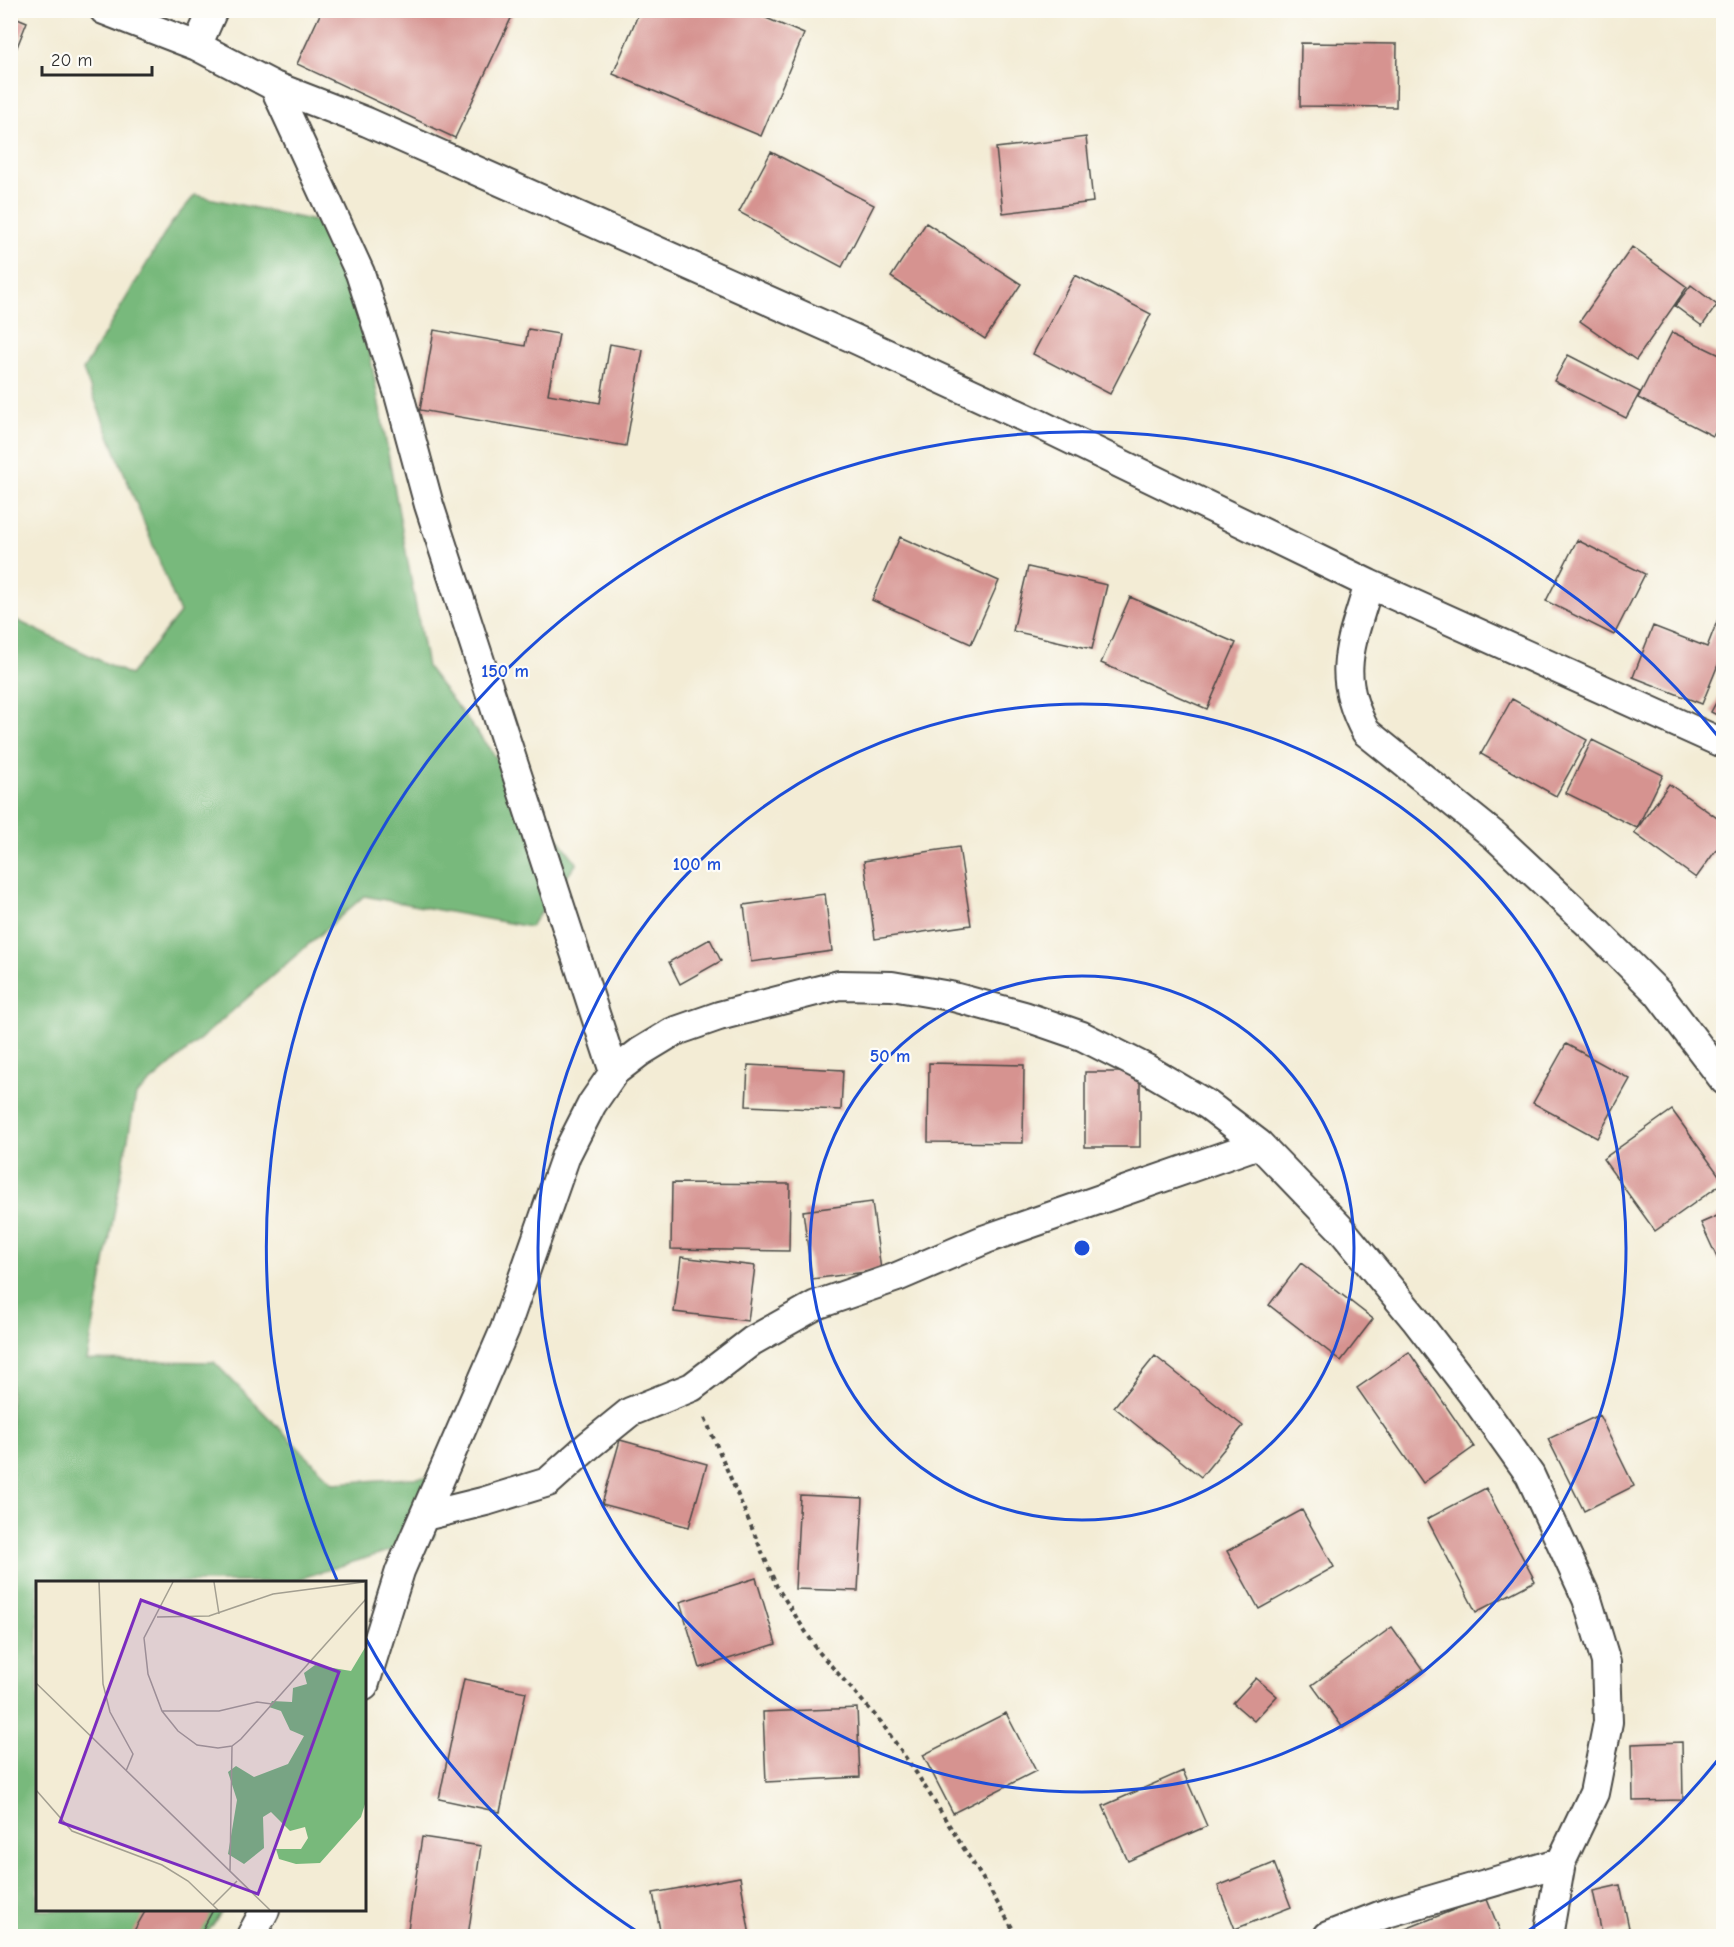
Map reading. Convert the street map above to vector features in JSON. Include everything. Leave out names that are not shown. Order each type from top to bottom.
[{"type":"street","points":[[104,10],[197,46],[274,86],[368,122],[855,339],[1041,425],[1369,584],[1724,744]]},
{"type":"street","points":[[197,46],[213,10]]},
{"type":"street","points":[[274,86],[360,273],[398,392],[429,505],[614,1072]]},
{"type":"street","points":[[1369,584],[1348,656],[1347,676],[1354,709],[1365,732],[1495,836],[1589,924],[1658,993],[1724,1080]]},
{"type":"street","points":[[366,1680],[400,1571],[505,1329],[566,1155],[592,1104],[614,1072],[640,1052],[673,1032],[718,1016],[839,985],[892,986],[950,996],[1024,1016],[1082,1036],[1148,1069],[1208,1105],[1259,1144],[1340,1228],[1415,1319],[1530,1475],[1587,1599],[1606,1662],[1608,1722],[1594,1793],[1561,1862],[1548,1936]]},
{"type":"street","points":[[425,1516],[548,1482],[630,1412],[692,1387],[752,1341],[816,1305],[897,1277],[986,1239],[1259,1144]]},
{"type":"street","points":[[1328,1936],[1387,1913],[1561,1862]]},
{"type":"street","points":[[251,1936],[264,1911]]},
{"type":"path","points":[[692,1387],[777,1587],[818,1651],[881,1722],[911,1765],[1017,1936]]},
{"type":"green space","points":[[195,195],[347,228],[427,667],[577,863],[530,927],[364,896],[136,1095],[87,1360],[214,1362],[333,1483],[442,1476],[434,1537],[292,1581],[36,1581],[36,1911],[222,1911],[205,1936],[11,1936],[10,617],[130,675],[180,613],[83,370],[170,225]]},
{"type":"building","points":[[322,10],[506,10],[513,14],[455,138],[297,64]]},
{"type":"building","points":[[640,10],[747,10],[804,34],[761,136],[613,74]]},
{"type":"building","points":[[10,15],[27,22],[11,62],[10,62]]},
{"type":"building","points":[[1301,43],[1397,44],[1396,107],[1300,106]]},
{"type":"building","points":[[1086,137],[1093,202],[1003,213],[996,148]]},
{"type":"building","points":[[771,152],[874,205],[842,267],[739,212]]},
{"type":"building","points":[[926,223],[1021,284],[985,339],[891,277]]},
{"type":"building","points":[[1632,247],[1687,287],[1636,360],[1580,321]]},
{"type":"building","points":[[1075,275],[1151,314],[1110,394],[1033,354]]},
{"type":"building","points":[[1691,285],[1717,305],[1702,326],[1675,306]]},
{"type":"building","points":[[528,329],[559,334],[548,394],[600,403],[610,344],[643,350],[626,446],[420,410],[434,330],[525,346]]},
{"type":"building","points":[[1672,332],[1724,357],[1724,416],[1713,436],[1638,398]]},
{"type":"building","points":[[1568,355],[1640,392],[1626,418],[1554,381]]},
{"type":"building","points":[[900,537],[999,581],[971,644],[872,600]]},
{"type":"building","points":[[1577,540],[1645,574],[1614,635],[1546,601]]},
{"type":"building","points":[[1028,567],[1107,585],[1092,649],[1013,631]]},
{"type":"building","points":[[1130,597],[1236,643],[1207,709],[1101,663]]},
{"type":"building","points":[[1718,619],[1724,621],[1724,650],[1702,704],[1633,677],[1653,626],[1707,647]]},
{"type":"building","points":[[1724,688],[1724,719],[1711,712]]},
{"type":"building","points":[[1512,699],[1587,740],[1556,796],[1481,754]]},
{"type":"building","points":[[1592,740],[1663,775],[1637,828],[1566,793]]},
{"type":"building","points":[[1669,784],[1724,823],[1724,839],[1696,878],[1634,833]]},
{"type":"building","points":[[959,847],[971,925],[875,939],[864,861]]},
{"type":"building","points":[[825,894],[832,951],[751,962],[744,905]]},
{"type":"building","points":[[710,939],[721,961],[680,984],[669,962]]},
{"type":"building","points":[[1566,1044],[1630,1079],[1597,1138],[1533,1103]]},
{"type":"building","points":[[929,1063],[1024,1065],[1023,1143],[928,1142]]},
{"type":"building","points":[[748,1065],[843,1070],[841,1110],[746,1106]]},
{"type":"building","points":[[1085,1072],[1140,1072],[1140,1147],[1085,1147]]},
{"type":"building","points":[[1672,1110],[1724,1182],[1655,1231],[1603,1159]]},
{"type":"building","points":[[672,1183],[790,1184],[789,1251],[671,1249]]},
{"type":"building","points":[[872,1202],[881,1270],[812,1279],[803,1211]]},
{"type":"building","points":[[1724,1213],[1724,1273],[1701,1223]]},
{"type":"building","points":[[681,1257],[755,1266],[748,1321],[674,1312]]},
{"type":"building","points":[[1301,1263],[1373,1319],[1341,1361],[1269,1305]]},
{"type":"building","points":[[1409,1352],[1474,1447],[1423,1483],[1357,1388]]},
{"type":"building","points":[[1155,1356],[1243,1426],[1201,1477],[1114,1407]]},
{"type":"building","points":[[1599,1415],[1634,1486],[1584,1511],[1548,1439]]},
{"type":"building","points":[[620,1440],[707,1464],[689,1527],[602,1504]]},
{"type":"building","points":[[1486,1488],[1535,1581],[1476,1612],[1427,1519]]},
{"type":"building","points":[[800,1495],[863,1498],[858,1591],[795,1589]]},
{"type":"building","points":[[1302,1510],[1334,1567],[1259,1609],[1227,1551]]},
{"type":"building","points":[[756,1578],[776,1644],[700,1668],[680,1602]]},
{"type":"building","points":[[1392,1627],[1423,1670],[1343,1728],[1312,1685]]},
{"type":"building","points":[[1256,1678],[1277,1696],[1254,1721],[1233,1703]]},
{"type":"building","points":[[464,1679],[526,1692],[500,1812],[439,1799]]},
{"type":"building","points":[[857,1708],[860,1777],[766,1782],[763,1712]]},
{"type":"building","points":[[1006,1713],[1036,1771],[953,1813],[923,1755]]},
{"type":"building","points":[[1682,1742],[1683,1800],[1633,1801],[1632,1744]]},
{"type":"building","points":[[1183,1771],[1207,1826],[1128,1861],[1103,1806]]},
{"type":"building","points":[[422,1837],[481,1846],[468,1936],[407,1936]]},
{"type":"building","points":[[1274,1863],[1291,1907],[1235,1929],[1218,1886]]},
{"type":"building","points":[[740,1877],[750,1936],[661,1936],[653,1893]]},
{"type":"building","points":[[1620,1885],[1629,1928],[1602,1934],[1593,1891]]},
{"type":"building","points":[[1486,1897],[1502,1936],[1394,1936],[1393,1934]]},
{"type":"building","points":[[145,1911],[212,1911],[199,1936],[131,1936]]}]
